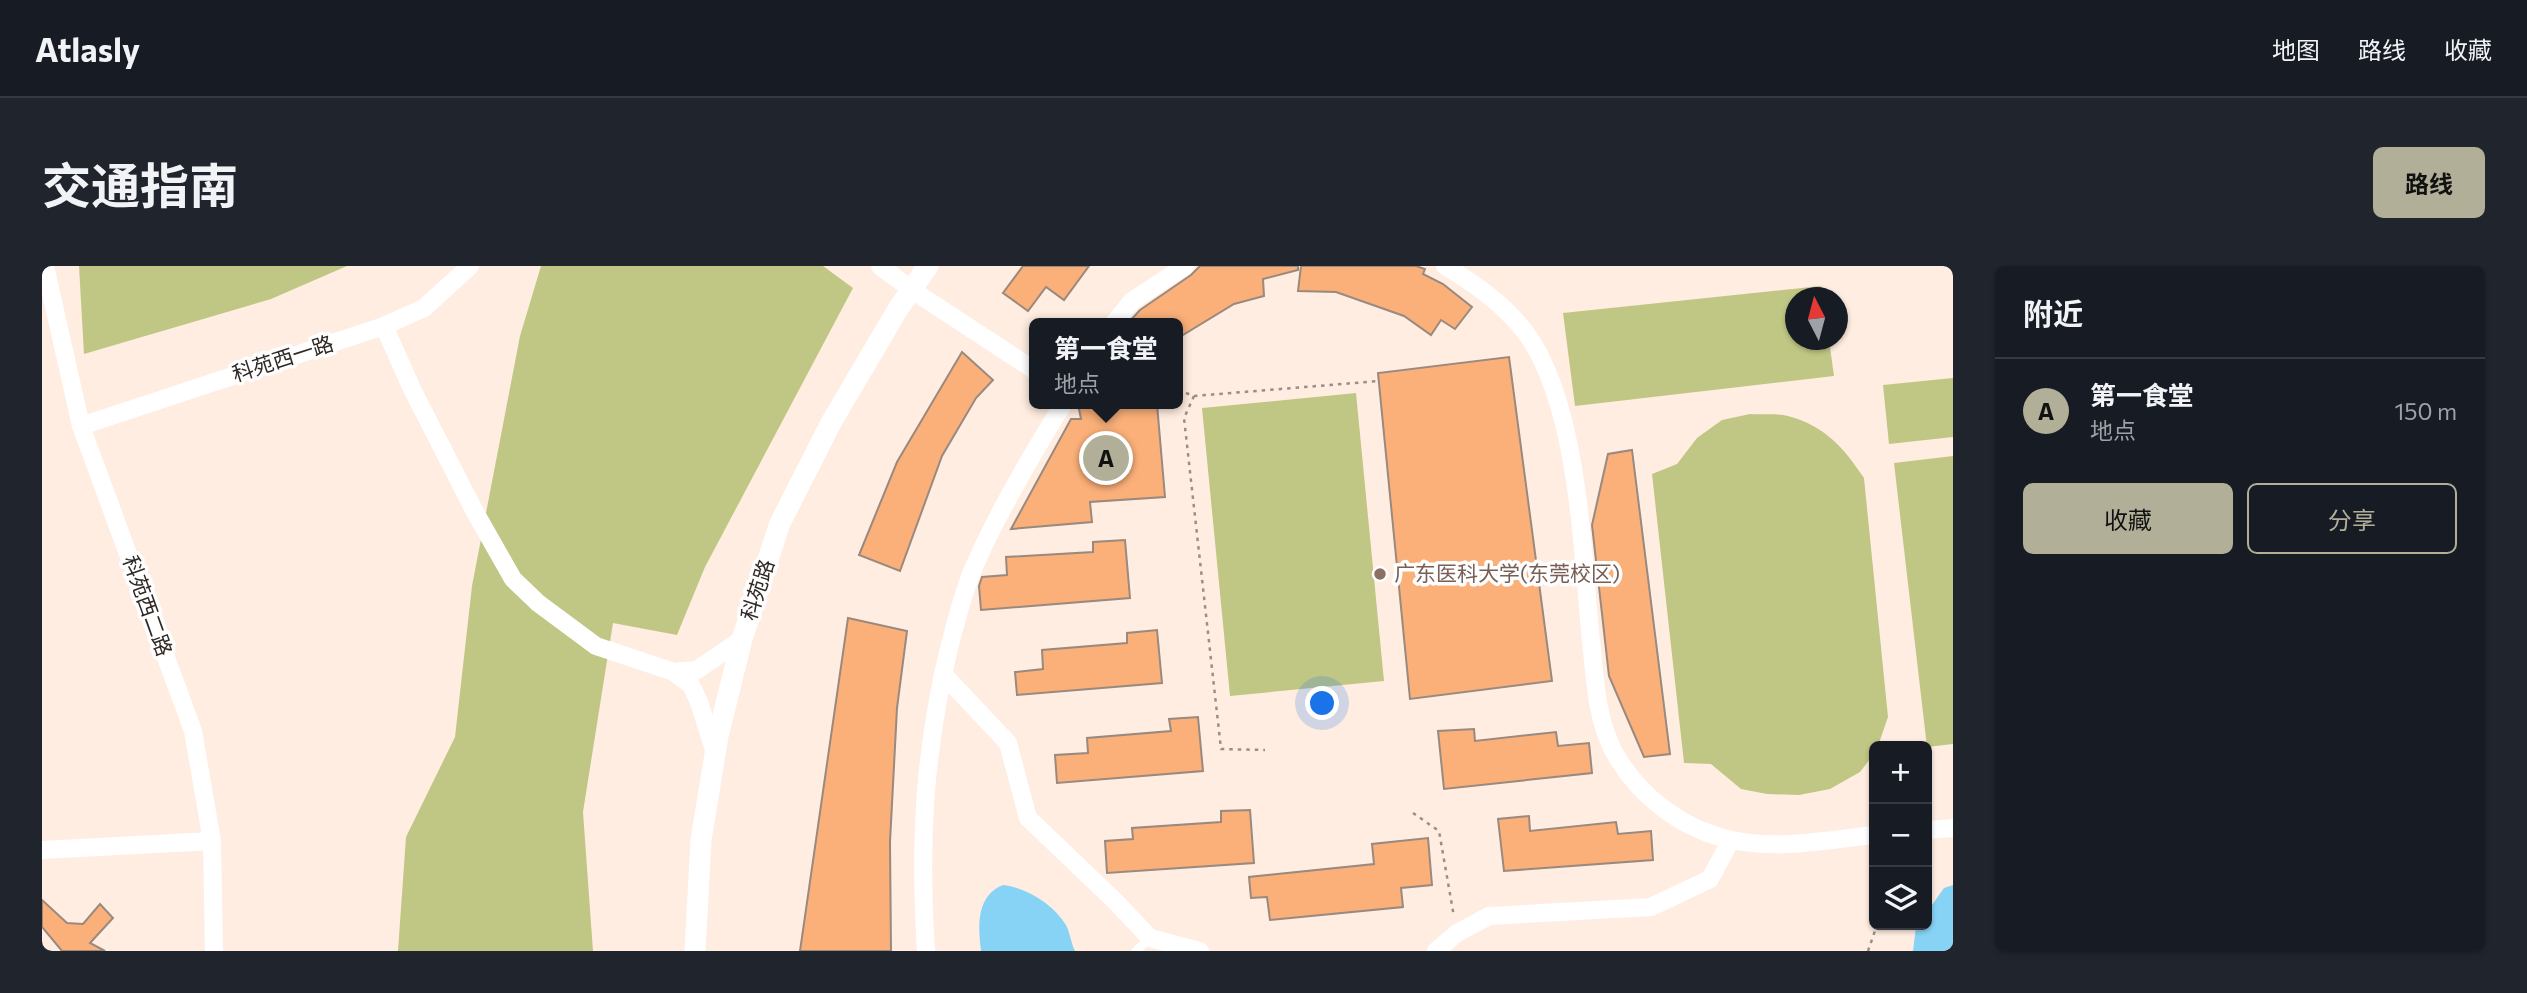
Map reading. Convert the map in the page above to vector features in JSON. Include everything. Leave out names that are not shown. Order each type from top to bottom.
[{"type":"street","name":"科苑西二路","points":[[45,266],[81,426],[193,731],[212,841],[214,951]]},
{"type":"street","name":"科苑西一路","points":[[81,426],[384,326],[424,308],[470,266]]},
{"type":"street","points":[[880,266],[1029,367]]},
{"type":"street","name":"科苑路","points":[[695,951],[701,841],[715,753],[742,639],[780,523],[832,421],[928,266]]},
{"type":"street","points":[[1118,318],[1132,301],[1185,266]]},
{"type":"street","points":[[1445,266],[1502,305],[1526,334],[1549,379],[1573,471],[1595,681],[1602,719],[1613,749],[1630,775],[1649,797],[1676,818],[1731,840],[1767,844],[1869,835]]},
{"type":"street","points":[[384,326],[412,389],[469,500],[513,579],[538,603],[596,646],[674,671],[697,670],[742,639]]},
{"type":"street","points":[[926,951],[922,822],[928,751],[943,674],[962,598],[977,558],[1060,409]]},
{"type":"street","points":[[674,671],[691,685],[715,753]]},
{"type":"street","points":[[943,674],[1008,743],[1028,818],[1150,938],[1200,951]]},
{"type":"street","points":[[1932,830],[1953,828]]},
{"type":"street","points":[[1436,951],[1457,933],[1489,916],[1651,907],[1710,879],[1731,840]]},
{"type":"street","points":[[42,850],[212,841]]},
{"type":"lane","points":[[1136,951],[1150,938]]},
{"type":"path","points":[[1183,392],[1194,396],[1379,381]]},
{"type":"path","points":[[1194,396],[1184,418],[1221,749],[1265,750]]},
{"type":"path","points":[[1413,813],[1439,831],[1457,933]]},
{"type":"path","points":[[1868,951],[1875,930]]},
{"type":"green space","points":[[79,266],[347,266],[271,299],[84,354]]},
{"type":"green space","points":[[541,266],[823,266],[853,288],[705,567],[677,635],[613,623],[583,812],[593,951],[398,951],[406,837],[455,737],[472,586],[520,336]]},
{"type":"green space","points":[[1785,290],[1785,350],[1830,350],[1834,376],[1575,406],[1563,313]]},
{"type":"green space","points":[[1953,378],[1953,437],[1889,444],[1883,385]]},
{"type":"green space","points":[[1356,393],[1384,681],[1230,696],[1202,408]]},
{"type":"green space","points":[[1750,414],[1784,415],[1801,420],[1823,432],[1841,448],[1864,478],[1888,717],[1880,741],[1869,741],[1869,760],[1860,772],[1830,789],[1799,795],[1767,794],[1741,789],[1711,764],[1684,763],[1652,474],[1677,464],[1697,438],[1722,420]]},
{"type":"green space","points":[[1953,456],[1953,744],[1932,746],[1932,741],[1926,741],[1894,463]]},
{"type":"water","points":[[1003,885],[1030,893],[1054,910],[1066,925],[1075,951],[981,951],[979,932],[983,904],[994,890]]},
{"type":"water","points":[[1953,885],[1953,951],[1913,951],[1916,930],[1932,930],[1932,905],[1944,888]]},
{"type":"building","points":[[1023,266],[1089,266],[1064,300],[1046,287],[1028,311],[1003,293]]},
{"type":"building","points":[[1200,266],[1298,266],[1298,270],[1263,279],[1264,296],[1234,304],[1183,335],[1183,318],[1133,318]]},
{"type":"building","points":[[1301,266],[1416,266],[1425,269],[1423,274],[1443,284],[1472,307],[1455,329],[1441,320],[1431,335],[1404,316],[1336,292],[1298,291]]},
{"type":"building","points":[[962,352],[993,380],[976,398],[942,456],[900,571],[859,555],[897,462]]},
{"type":"building","points":[[1509,357],[1552,681],[1410,699],[1378,373]]},
{"type":"building","points":[[1079,409],[1157,409],[1165,497],[1090,502],[1092,522],[1011,529],[1071,419],[1081,419]]},
{"type":"building","points":[[1632,450],[1670,754],[1644,757],[1609,676],[1592,525],[1608,454]]},
{"type":"building","points":[[1125,540],[1130,598],[981,610],[979,586],[982,577],[1007,575],[1006,557],[1093,552],[1093,542]]},
{"type":"building","points":[[848,618],[907,631],[897,708],[890,842],[891,951],[800,951]]},
{"type":"building","points":[[1157,630],[1162,683],[1017,695],[1015,672],[1043,669],[1042,650],[1127,643],[1127,633]]},
{"type":"building","points":[[1198,717],[1203,771],[1057,783],[1055,755],[1088,753],[1087,738],[1171,731],[1169,719]]},
{"type":"building","points":[[1474,729],[1475,741],[1556,732],[1558,746],[1589,743],[1592,773],[1444,789],[1438,731]]},
{"type":"building","points":[[1250,810],[1254,863],[1107,873],[1105,841],[1133,839],[1132,828],[1221,822],[1221,811]]},
{"type":"building","points":[[1529,816],[1530,831],[1616,822],[1618,834],[1651,831],[1653,860],[1504,871],[1498,819]]},
{"type":"building","points":[[1428,838],[1432,885],[1401,888],[1403,907],[1270,920],[1267,897],[1251,898],[1249,877],[1374,864],[1372,844]]},
{"type":"building","points":[[42,900],[67,923],[83,924],[100,904],[113,918],[90,943],[105,951],[62,951],[42,927]]},
{"type":"place","name":"第一食堂","points":[[1106,458]]},
{"type":"place","name":"广东医科大学(东莞校区)","points":[[1380,574]]}]
